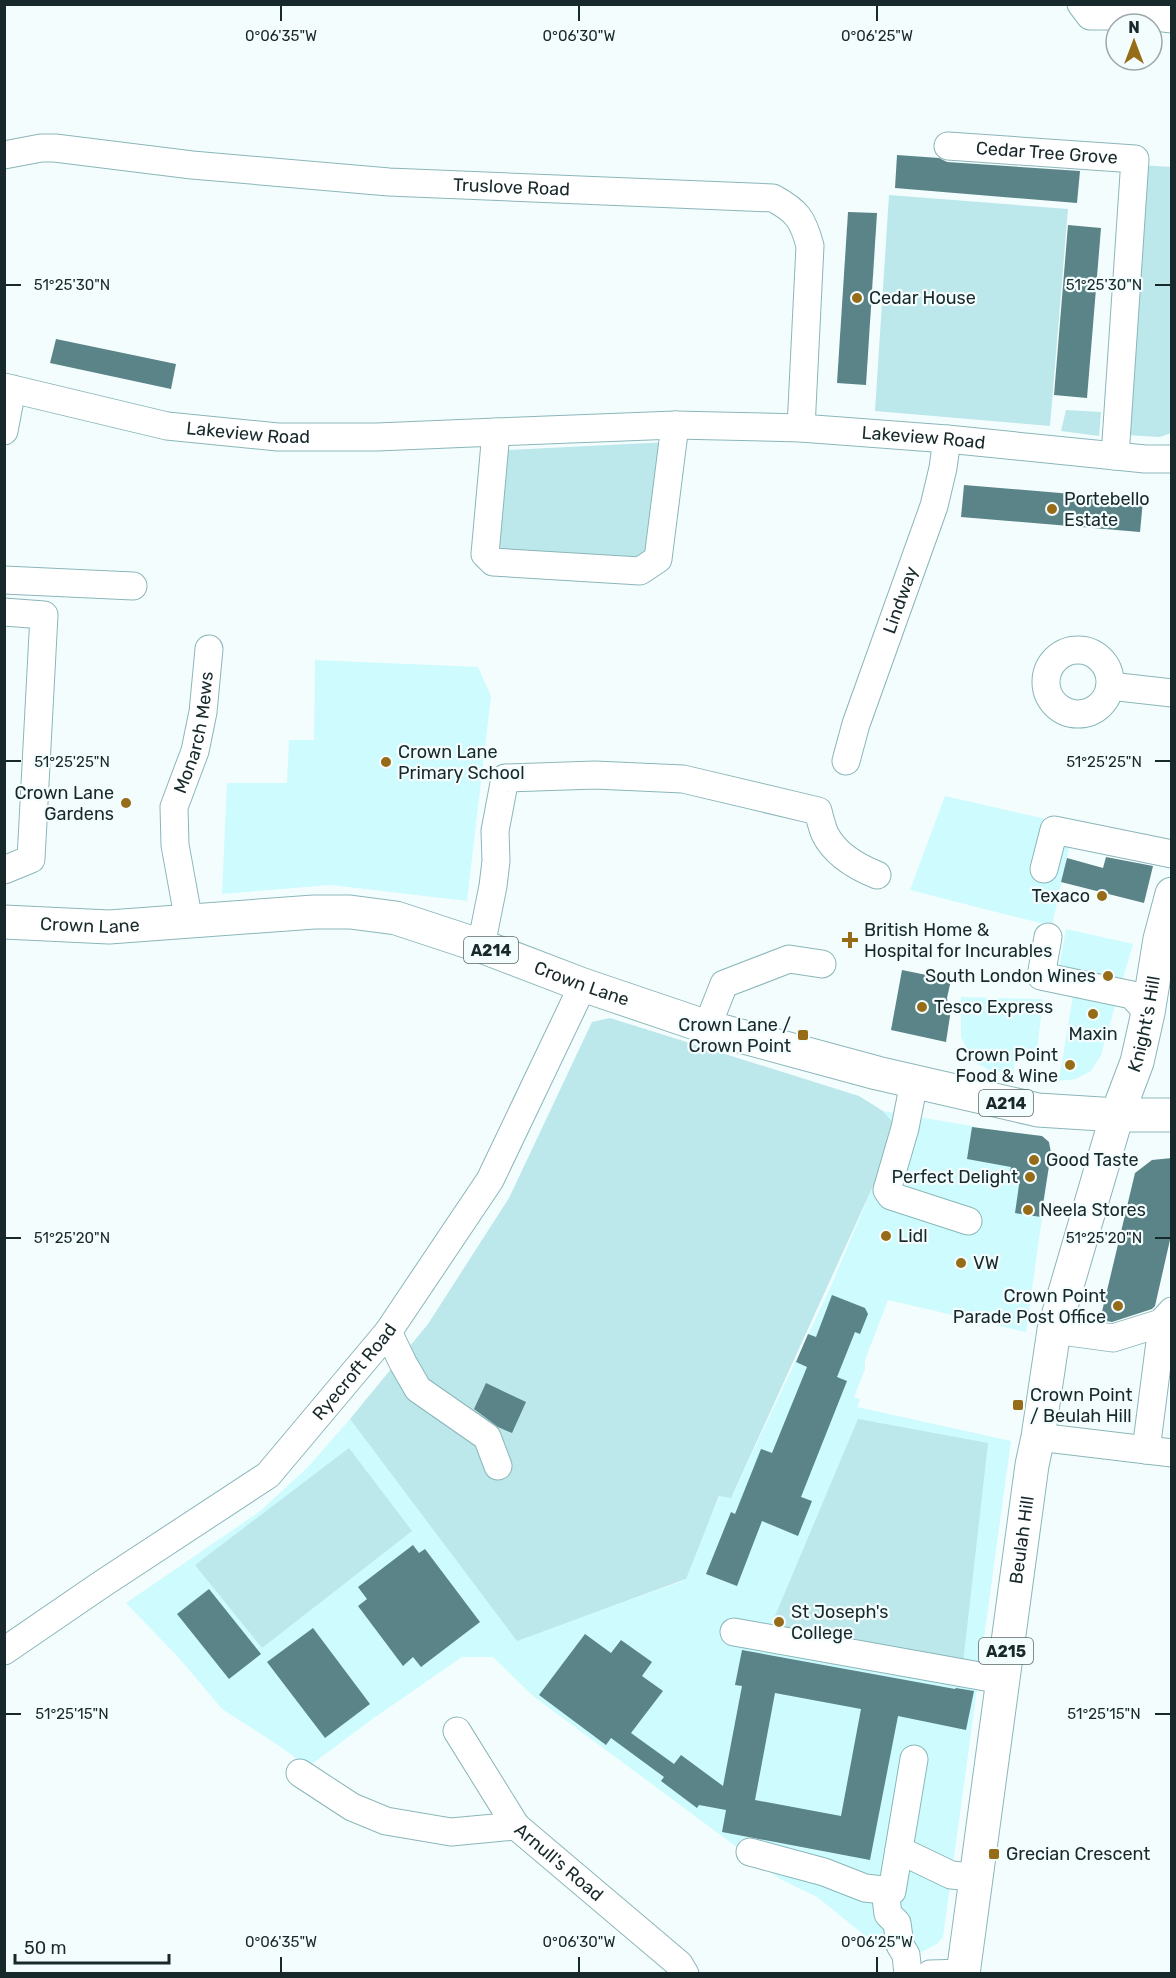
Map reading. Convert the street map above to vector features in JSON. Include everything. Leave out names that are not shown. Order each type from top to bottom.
[{"type":"main road","name":"Knight's Hill","points":[[1117,1115],[1137,1062],[1148,1013],[1160,939],[1172,894]]},
{"type":"main road","name":"Crown Lane","points":[[4,922],[109,927],[314,912],[350,912],[396,918],[707,1027],[914,1082],[1038,1110],[1117,1115]]},
{"type":"main road","name":"A214","points":[[1117,1115],[1172,1115]]},
{"type":"main road","name":"Beulah Hill","points":[[963,1973],[974,1878],[1032,1465],[1054,1330],[1117,1115]]},
{"type":"street","points":[[1081,4],[1090,16],[1147,16],[1172,19]]},
{"type":"street","name":"Cedar Tree Grove","points":[[948,146],[1135,159],[1115,456]]},
{"type":"street","name":"Truslove Road","points":[[4,155],[41,148],[56,148],[192,165],[389,182],[773,198],[793,209],[805,226],[810,246],[801,428]]},
{"type":"street","points":[[4,431],[8,388]]},
{"type":"street","name":"Lakeview Road","points":[[8,388],[167,426],[278,437],[377,437],[675,425],[801,428],[947,439],[1171,461]]},
{"type":"street","points":[[496,432],[486,554],[493,561],[640,572],[658,559],[675,425]]},
{"type":"street","name":"Lindway","points":[[846,761],[856,724],[934,506],[947,439]]},
{"type":"street","points":[[4,580],[133,586]]},
{"type":"street","points":[[4,870],[32,859],[46,583]]},
{"type":"street","points":[[4,612],[44,615]]},
{"type":"street","name":"Monarch Mews","points":[[189,922],[175,845],[174,807],[195,751],[209,649]]},
{"type":"street","points":[[1110,686],[1172,693]]},
{"type":"street","points":[[481,946],[493,886],[496,861],[495,831],[505,778],[595,775],[683,779],[818,812],[825,836],[840,853],[859,868],[876,875]]},
{"type":"street","points":[[1044,869],[1054,830],[1172,854]]},
{"type":"street","points":[[1048,937],[1041,976],[1132,995],[1148,1013]]},
{"type":"street","points":[[707,1027],[724,984],[789,958],[822,964]]},
{"type":"street","name":"Ryecroft Road","points":[[4,1651],[268,1475],[388,1332],[490,1180],[583,985]]},
{"type":"street","points":[[914,1082],[905,1128],[887,1190],[891,1196],[968,1221]]},
{"type":"street","points":[[1038,1437],[1159,1452],[1166,1322],[1113,1338],[1054,1330]]},
{"type":"street","points":[[388,1332],[418,1389],[487,1437],[498,1466]]},
{"type":"street","points":[[734,1632],[1002,1680]]},
{"type":"street","name":"Arnull's Road","points":[[457,1731],[516,1826],[679,1964],[685,1974]]},
{"type":"street","points":[[750,1852],[824,1872],[865,1888],[892,1890],[914,1758]]},
{"type":"street","points":[[300,1773],[352,1807],[386,1821],[451,1832],[516,1826]]},
{"type":"street","points":[[899,1850],[951,1875],[974,1878]]},
{"type":"street","points":[[885,1890],[888,1914],[897,1923],[900,1945],[906,1955],[908,1974]]},
{"type":"street","points":[[930,1974],[963,1973]]},
{"type":"shaded area","points":[[1142,165],[1171,167],[1171,433],[1160,437],[1126,435]]},
{"type":"shaded area","points":[[889,195],[1068,209],[1050,426],[875,411]]},
{"type":"shaded area","points":[[1066,410],[1101,412],[1099,436],[1061,431]]},
{"type":"shaded area","points":[[668,442],[649,553],[636,562],[502,549],[498,544],[506,450]]},
{"type":"shaded area","name":"Crown Lane Primary School","points":[[315,660],[478,667],[491,696],[467,901],[331,885],[222,894],[227,783],[287,783],[289,740],[314,740]]},
{"type":"shaded area","points":[[945,796],[1159,845],[1071,839],[1052,926],[910,890]]},
{"type":"shaded area","points":[[1066,929],[1133,944],[1101,1055],[1091,1071],[1076,1079],[1059,1081],[1076,977],[1058,973]]},
{"type":"shaded area","points":[[961,997],[1043,999],[1037,1050],[1016,1050],[1013,1075],[989,1070],[973,1061],[961,1037]]},
{"type":"shaded area","points":[[610,1018],[859,1096],[883,1111],[895,1125],[874,1184],[731,1498],[719,1496],[686,1579],[517,1641],[350,1419],[428,1324],[509,1198],[592,1022]]},
{"type":"shaded area","name":"St Joseph's College","points":[[883,1111],[972,1126],[1051,1153],[1026,1332],[888,1300],[865,1360],[865,1369],[854,1397],[860,1399],[857,1407],[1011,1441],[943,1937],[937,1944],[910,1958],[900,1960],[817,1897],[780,1879],[533,1696],[493,1657],[462,1657],[308,1767],[222,1709],[179,1658],[126,1603],[259,1512],[307,1468],[350,1419],[517,1640],[683,1581],[720,1496],[731,1498],[831,1286],[874,1184],[895,1125]]},
{"type":"shaded area","points":[[858,1419],[988,1443],[963,1663],[770,1628]]},
{"type":"shaded area","points":[[349,1448],[412,1531],[262,1648],[195,1565]]},
{"type":"building","points":[[897,155],[939,158],[947,162],[1080,171],[1077,203],[895,188]]},
{"type":"building","name":"Cedar House","points":[[848,212],[877,213],[866,385],[837,383]]},
{"type":"building","points":[[1068,225],[1101,228],[1087,398],[1054,395]]},
{"type":"building","points":[[56,339],[176,364],[171,389],[50,363]]},
{"type":"building","name":"Portebello Estate","points":[[964,485],[1143,500],[1140,532],[961,517]]},
{"type":"building","points":[[1106,857],[1153,866],[1144,903],[1061,882],[1067,858],[1103,868]]},
{"type":"building","name":"Tesco Express","points":[[902,970],[951,980],[947,998],[950,1016],[946,1042],[891,1030]]},
{"type":"building","points":[[972,1127],[1042,1136],[1049,1142],[1051,1153],[1041,1217],[1015,1213],[1019,1185],[1008,1183],[1011,1167],[967,1159]]},
{"type":"building","points":[[1172,1158],[1172,1231],[1155,1306],[1112,1322],[1100,1320],[1135,1173],[1152,1160]]},
{"type":"building","points":[[832,1295],[865,1308],[868,1314],[860,1334],[855,1332],[837,1377],[847,1381],[801,1497],[812,1501],[798,1536],[762,1521],[737,1586],[706,1574],[731,1512],[735,1514],[761,1449],[772,1453],[807,1367],[796,1362],[808,1334],[816,1337]]},
{"type":"building","points":[[486,1383],[526,1402],[512,1433],[498,1427],[474,1409]]},
{"type":"building","points":[[413,1545],[419,1553],[425,1549],[480,1622],[421,1667],[413,1657],[403,1666],[358,1606],[367,1599],[358,1587]]},
{"type":"building","points":[[209,1589],[261,1654],[229,1679],[177,1614]]},
{"type":"building","points":[[313,1628],[370,1704],[325,1738],[267,1662]]},
{"type":"building","points":[[585,1634],[611,1653],[621,1640],[652,1662],[642,1676],[663,1691],[631,1733],[674,1764],[681,1755],[723,1786],[742,1686],[735,1685],[742,1650],[974,1691],[966,1730],[898,1716],[870,1860],[722,1832],[726,1810],[699,1805],[697,1808],[661,1781],[664,1777],[611,1738],[606,1745],[539,1695]],"holes":[[[775,1693],[861,1709],[841,1816],[755,1800]]]},
{"type":"place","name":"Cedar House","points":[[857,298]]},
{"type":"place","name":"Portebello Estate","points":[[1052,509]]},
{"type":"place","name":"Crown Lane Primary School","points":[[386,762]]},
{"type":"place","name":"Crown Lane Gardens","points":[[126,803]]},
{"type":"place","name":"Texaco","points":[[1102,896]]},
{"type":"place","name":"British Home & Hospital for Incurables","points":[[850,940]]},
{"type":"place","name":"South London Wines","points":[[1108,976]]},
{"type":"place","name":"Tesco Express","points":[[922,1007]]},
{"type":"place","name":"Maxin","points":[[1093,1014]]},
{"type":"place","name":"Crown Lane / Crown Point","points":[[803,1035]]},
{"type":"place","name":"Crown Point Food & Wine","points":[[1070,1065]]},
{"type":"place","name":"Good Taste","points":[[1034,1160]]},
{"type":"place","name":"Perfect Delight","points":[[1030,1177]]},
{"type":"place","name":"Neela Stores","points":[[1028,1210]]},
{"type":"place","name":"Lidl","points":[[886,1236]]},
{"type":"place","name":"VW","points":[[961,1263]]},
{"type":"place","name":"Crown Point Parade Post Office","points":[[1118,1306]]},
{"type":"place","name":"Crown Point / Beulah Hill","points":[[1018,1405]]},
{"type":"place","name":"St Joseph's College","points":[[779,1622]]},
{"type":"place","name":"Grecian Crescent","points":[[994,1854]]}]
